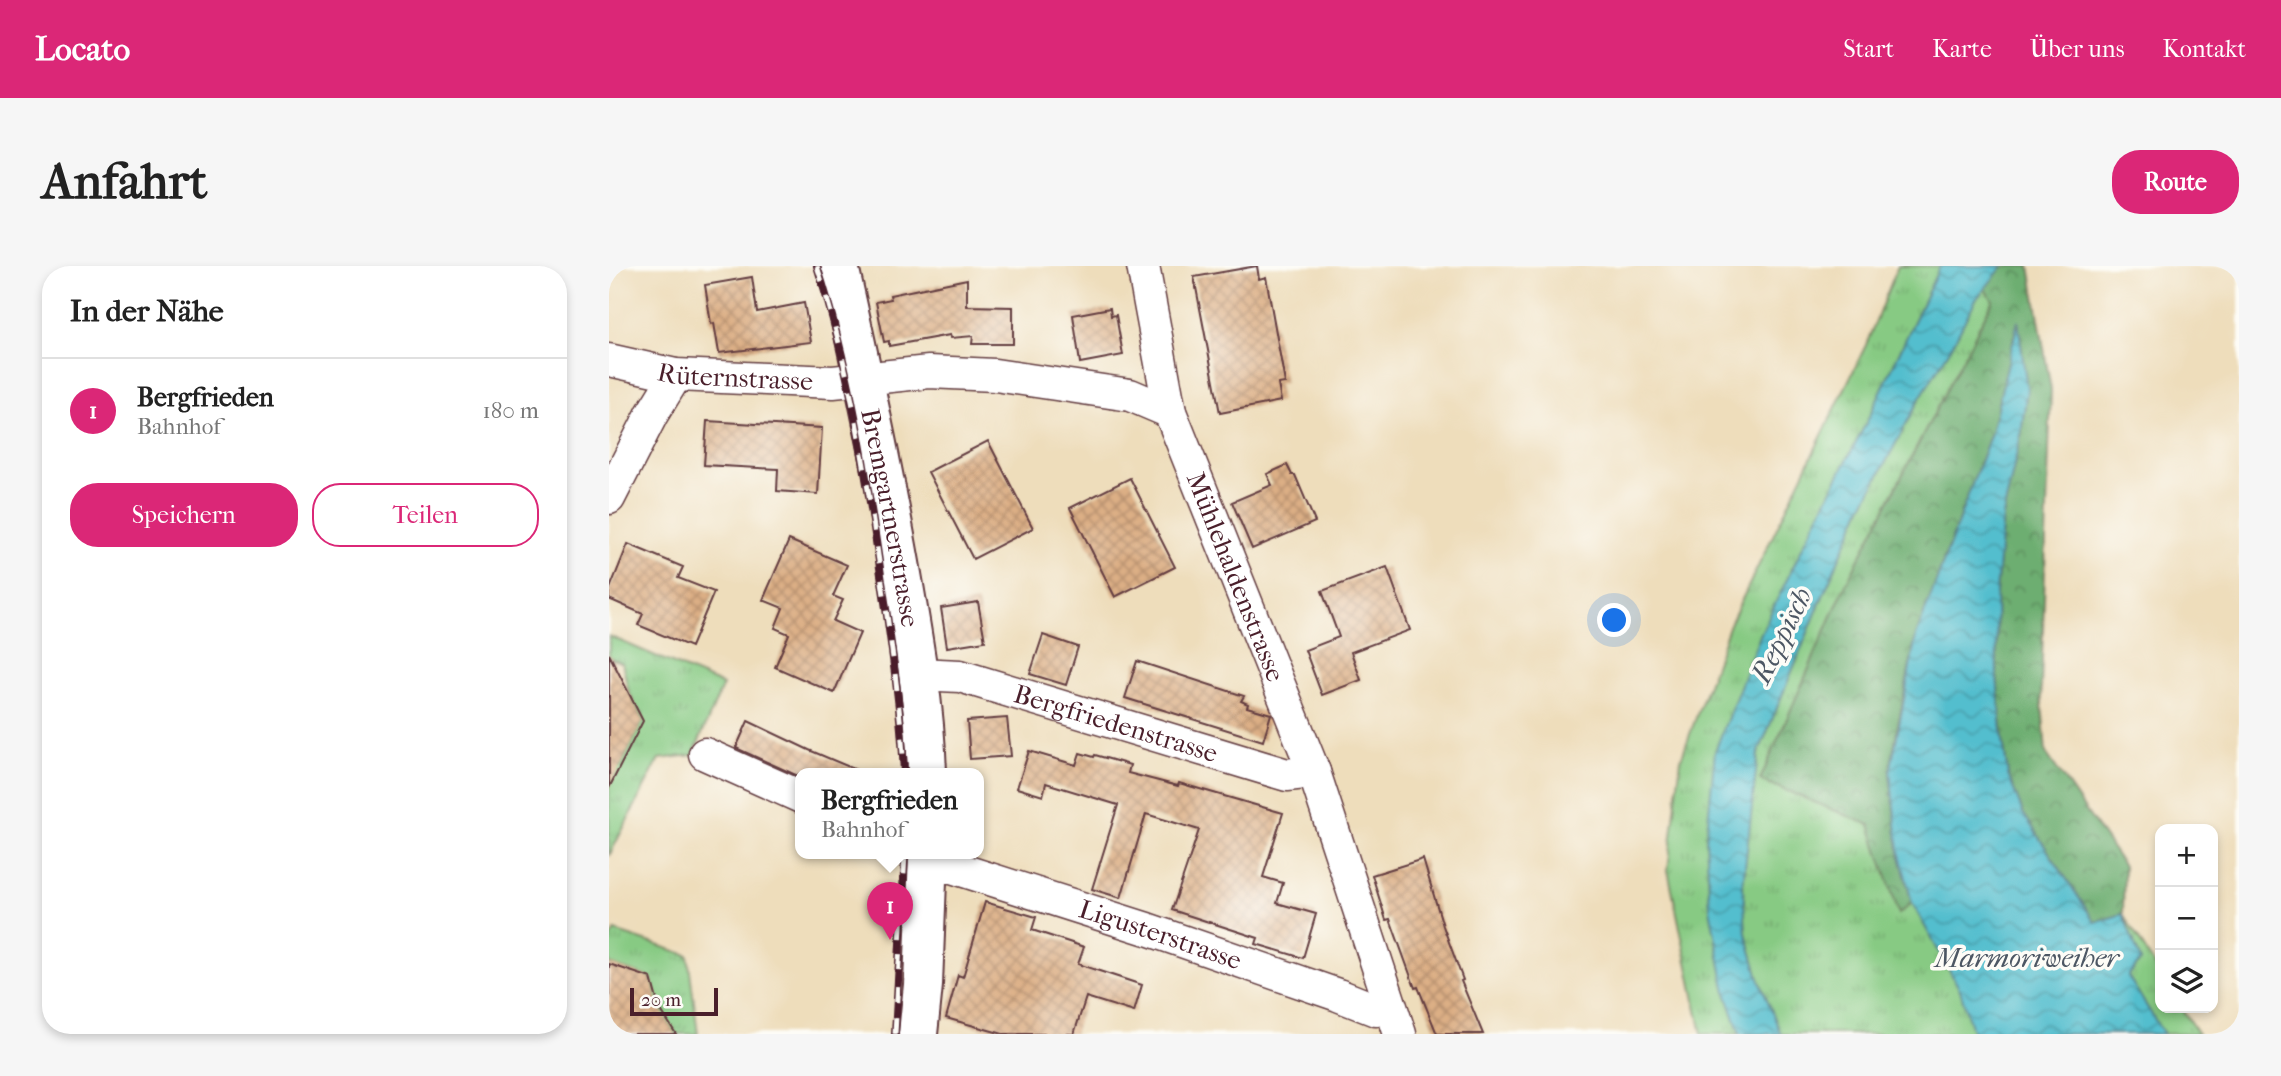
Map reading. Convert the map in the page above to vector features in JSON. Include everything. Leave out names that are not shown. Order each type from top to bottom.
[{"type":"main road","name":"Bremgartnerstrasse","points":[[839,266],[887,491],[918,674],[926,768]]},
{"type":"main road","points":[[918,1034],[928,861]]},
{"type":"street","name":"Mühlehaldenstrasse","points":[[1143,266],[1170,412],[1314,772],[1395,1020]]},
{"type":"street","name":"Rüternstrasse","points":[[609,360],[675,375],[833,382],[864,379]]},
{"type":"street","points":[[864,379],[929,372],[995,375],[1129,395],[1170,412]]},
{"type":"street","points":[[609,498],[675,375]]},
{"type":"street","name":"Bergfriedenstrasse","points":[[918,674],[960,676],[1287,775],[1314,772]]},
{"type":"street","points":[[705,754],[795,794]]},
{"type":"street","name":"Ligusterstrasse","points":[[928,861],[1146,929],[1338,995],[1395,1020]]},
{"type":"green space","points":[[1898,266],[1984,266],[2016,303],[1996,592],[2095,922],[2123,914],[2155,966],[2155,1013],[2184,1013],[2198,1034],[1702,1034],[1668,870],[1681,759],[1730,624],[1866,345]]},
{"type":"green space","points":[[1967,266],[2030,266],[2051,390],[2041,689],[2046,753],[2124,866],[2123,914],[2095,923],[2023,813],[2008,775],[2003,741],[1997,676],[1996,592],[2003,516],[2021,434],[2027,389],[2018,323],[1991,433],[1916,636],[1898,725],[1890,772],[1899,851],[1912,903],[1899,914],[1870,825],[1760,780],[1846,584],[1993,300]]},
{"type":"green space","points":[[609,636],[723,685],[693,755],[659,759],[609,856],[609,766],[620,767],[643,721],[629,692],[622,663],[609,657]]},
{"type":"green space","points":[[615,931],[688,955],[698,1034],[675,1034],[659,1007],[651,978],[609,964],[609,939]]},
{"type":"water","name":"Reppisch","points":[[1940,266],[2003,266],[1975,301],[1862,507],[1758,754],[1743,885],[1746,933],[1760,981],[1781,1034],[1740,1034],[1726,993],[1710,909],[1706,840],[1715,751],[1761,633],[1867,421]]},
{"type":"water","name":"Marmoriweiher","points":[[2018,321],[2027,389],[2021,434],[2003,516],[1996,592],[1997,676],[2008,775],[2023,813],[2095,922],[2123,914],[2141,961],[2128,976],[2164,1034],[1973,1034],[1960,990],[1912,903],[1899,851],[1890,772],[1916,636],[1991,433]]},
{"type":"building","points":[[1257,266],[1259,279],[1266,277],[1285,383],[1278,384],[1281,401],[1220,413],[1194,277]]},
{"type":"building","points":[[752,277],[757,312],[804,303],[811,342],[719,353],[705,285]]},
{"type":"building","points":[[967,279],[967,306],[1013,307],[1013,344],[972,344],[973,336],[951,338],[950,335],[889,346],[889,341],[884,342],[876,302],[891,299],[890,295]]},
{"type":"building","points":[[1110,308],[1111,316],[1116,315],[1123,355],[1080,363],[1073,315]]},
{"type":"building","points":[[707,421],[822,428],[818,494],[777,491],[778,469],[704,465]]},
{"type":"building","points":[[988,441],[1033,528],[973,559],[928,472]]},
{"type":"building","points":[[1287,465],[1292,475],[1295,475],[1315,522],[1252,549],[1232,502],[1272,485],[1267,474]]},
{"type":"building","points":[[1130,478],[1175,567],[1115,597],[1070,508]]},
{"type":"building","points":[[789,540],[847,565],[833,596],[843,600],[833,621],[860,633],[834,693],[775,667],[789,634],[775,628],[783,608],[763,600]]},
{"type":"building","points":[[628,544],[683,567],[678,578],[714,592],[691,647],[638,625],[643,614],[609,599],[609,591]]},
{"type":"building","points":[[1387,567],[1410,630],[1351,652],[1361,680],[1322,695],[1305,650],[1339,637],[1322,591]]},
{"type":"building","points":[[978,602],[985,641],[947,647],[941,608]]},
{"type":"building","points":[[1043,635],[1078,647],[1066,685],[1030,674]]},
{"type":"building","points":[[609,654],[643,721],[609,788]]},
{"type":"building","points":[[1137,661],[1244,696],[1241,701],[1248,704],[1247,707],[1271,714],[1263,741],[1125,698]]},
{"type":"building","points":[[1007,718],[1011,756],[970,759],[967,721]]},
{"type":"building","points":[[748,721],[852,768],[795,768],[795,775],[736,748]]},
{"type":"building","points":[[1029,751],[1076,765],[1080,753],[1094,757],[1095,755],[1130,765],[1128,773],[1178,786],[1179,783],[1283,813],[1263,877],[1283,883],[1277,903],[1316,914],[1303,958],[1256,944],[1258,938],[1172,910],[1199,830],[1146,814],[1121,898],[1092,889],[1118,805],[1046,783],[1043,796],[1017,788]]},
{"type":"building","points":[[1423,859],[1463,980],[1461,981],[1483,1034],[1437,1034],[1418,987],[1415,988],[1390,919],[1386,920],[1372,875]]},
{"type":"building","points":[[985,902],[1036,917],[1032,930],[1084,947],[1078,964],[1142,985],[1134,1012],[1086,997],[1074,1034],[1003,1034],[946,1018],[958,975],[963,977]]},
{"type":"building","points":[[609,964],[651,978],[659,1007],[676,1034],[609,1034]]},
{"type":"railway","points":[[817,266],[838,340],[862,453],[895,671],[904,768]]},
{"type":"railway","points":[[895,1034],[905,859]]},
{"type":"place","name":"Bergfrieden","points":[[890,940]]}]
